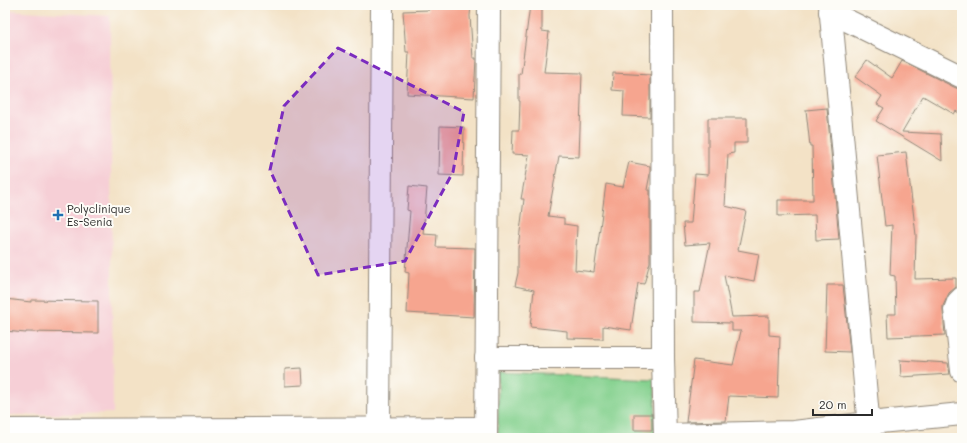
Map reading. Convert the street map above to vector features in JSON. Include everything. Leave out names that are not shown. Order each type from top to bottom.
[{"type":"street","points":[[379,428],[382,5]]},
{"type":"street","points":[[5,430],[379,428],[486,433],[488,5]]},
{"type":"street","points":[[662,5],[663,358],[665,436],[870,430],[962,414]]},
{"type":"street","points":[[830,9],[962,77]]},
{"type":"street","points":[[830,9],[870,430]]},
{"type":"street","points":[[962,298],[958,302],[955,310],[962,371]]},
{"type":"street","points":[[486,358],[663,358]]},
{"type":"highlighted area","points":[[338,48],[464,112],[453,172],[405,261],[318,275],[270,170],[284,106]]},
{"type":"shaded area","name":"Polyclinique Es-Senia","points":[[5,10],[110,16],[113,413],[5,415]]},
{"type":"green space","points":[[498,372],[655,379],[656,438],[498,438]]},
{"type":"building","points":[[428,5],[471,5],[470,16],[473,58],[476,58],[474,98],[407,94],[409,52],[406,52],[403,11],[429,10]]},
{"type":"building","points":[[530,5],[542,5],[542,31],[549,32],[544,72],[582,73],[579,157],[559,156],[548,216],[564,218],[564,224],[577,226],[575,270],[594,272],[606,184],[623,187],[629,162],[650,166],[647,190],[650,190],[650,262],[644,284],[638,283],[631,330],[603,326],[603,339],[567,338],[567,331],[530,327],[534,290],[515,286],[518,273],[518,248],[524,199],[521,199],[529,155],[512,154],[513,130],[519,130],[519,74],[521,74]]},
{"type":"building","points":[[867,60],[892,78],[902,61],[956,88],[962,89],[962,115],[956,111],[954,114],[923,96],[902,132],[941,134],[942,161],[876,121],[884,108],[877,104],[882,96],[855,77]]},
{"type":"building","points":[[613,73],[650,75],[650,117],[623,116],[624,91],[612,90]]},
{"type":"building","points":[[827,108],[839,239],[816,240],[815,215],[778,216],[778,200],[813,200],[812,146],[810,146],[806,110]]},
{"type":"building","points":[[708,118],[747,118],[747,143],[734,143],[734,153],[728,154],[725,206],[746,211],[738,250],[759,254],[754,281],[724,275],[732,317],[769,316],[769,335],[780,336],[778,398],[729,396],[726,421],[686,422],[694,360],[733,365],[741,331],[732,331],[732,323],[694,322],[694,292],[700,292],[710,243],[685,245],[683,223],[691,223],[695,174],[708,175]]},
{"type":"building","points":[[440,126],[464,127],[463,176],[439,175]]},
{"type":"building","points":[[906,152],[916,235],[915,279],[956,278],[956,287],[949,293],[943,306],[945,335],[888,337],[887,314],[896,314],[895,276],[890,275],[892,225],[885,226],[877,155]]},
{"type":"building","points":[[409,186],[427,188],[423,234],[437,235],[436,247],[475,248],[474,317],[407,313],[409,273],[405,272],[410,211],[407,210]]},
{"type":"building","points":[[827,285],[843,285],[850,352],[825,351]]},
{"type":"building","points":[[5,299],[31,302],[31,300],[98,301],[98,333],[26,333],[5,331]]},
{"type":"building","points":[[900,360],[948,363],[950,374],[901,377]]},
{"type":"building","points":[[302,368],[303,385],[285,386],[285,369]]},
{"type":"building","points":[[634,414],[652,414],[652,430],[634,430]]},
{"type":"place","name":"Polyclinique Es-Senia","points":[[58,215]]}]
